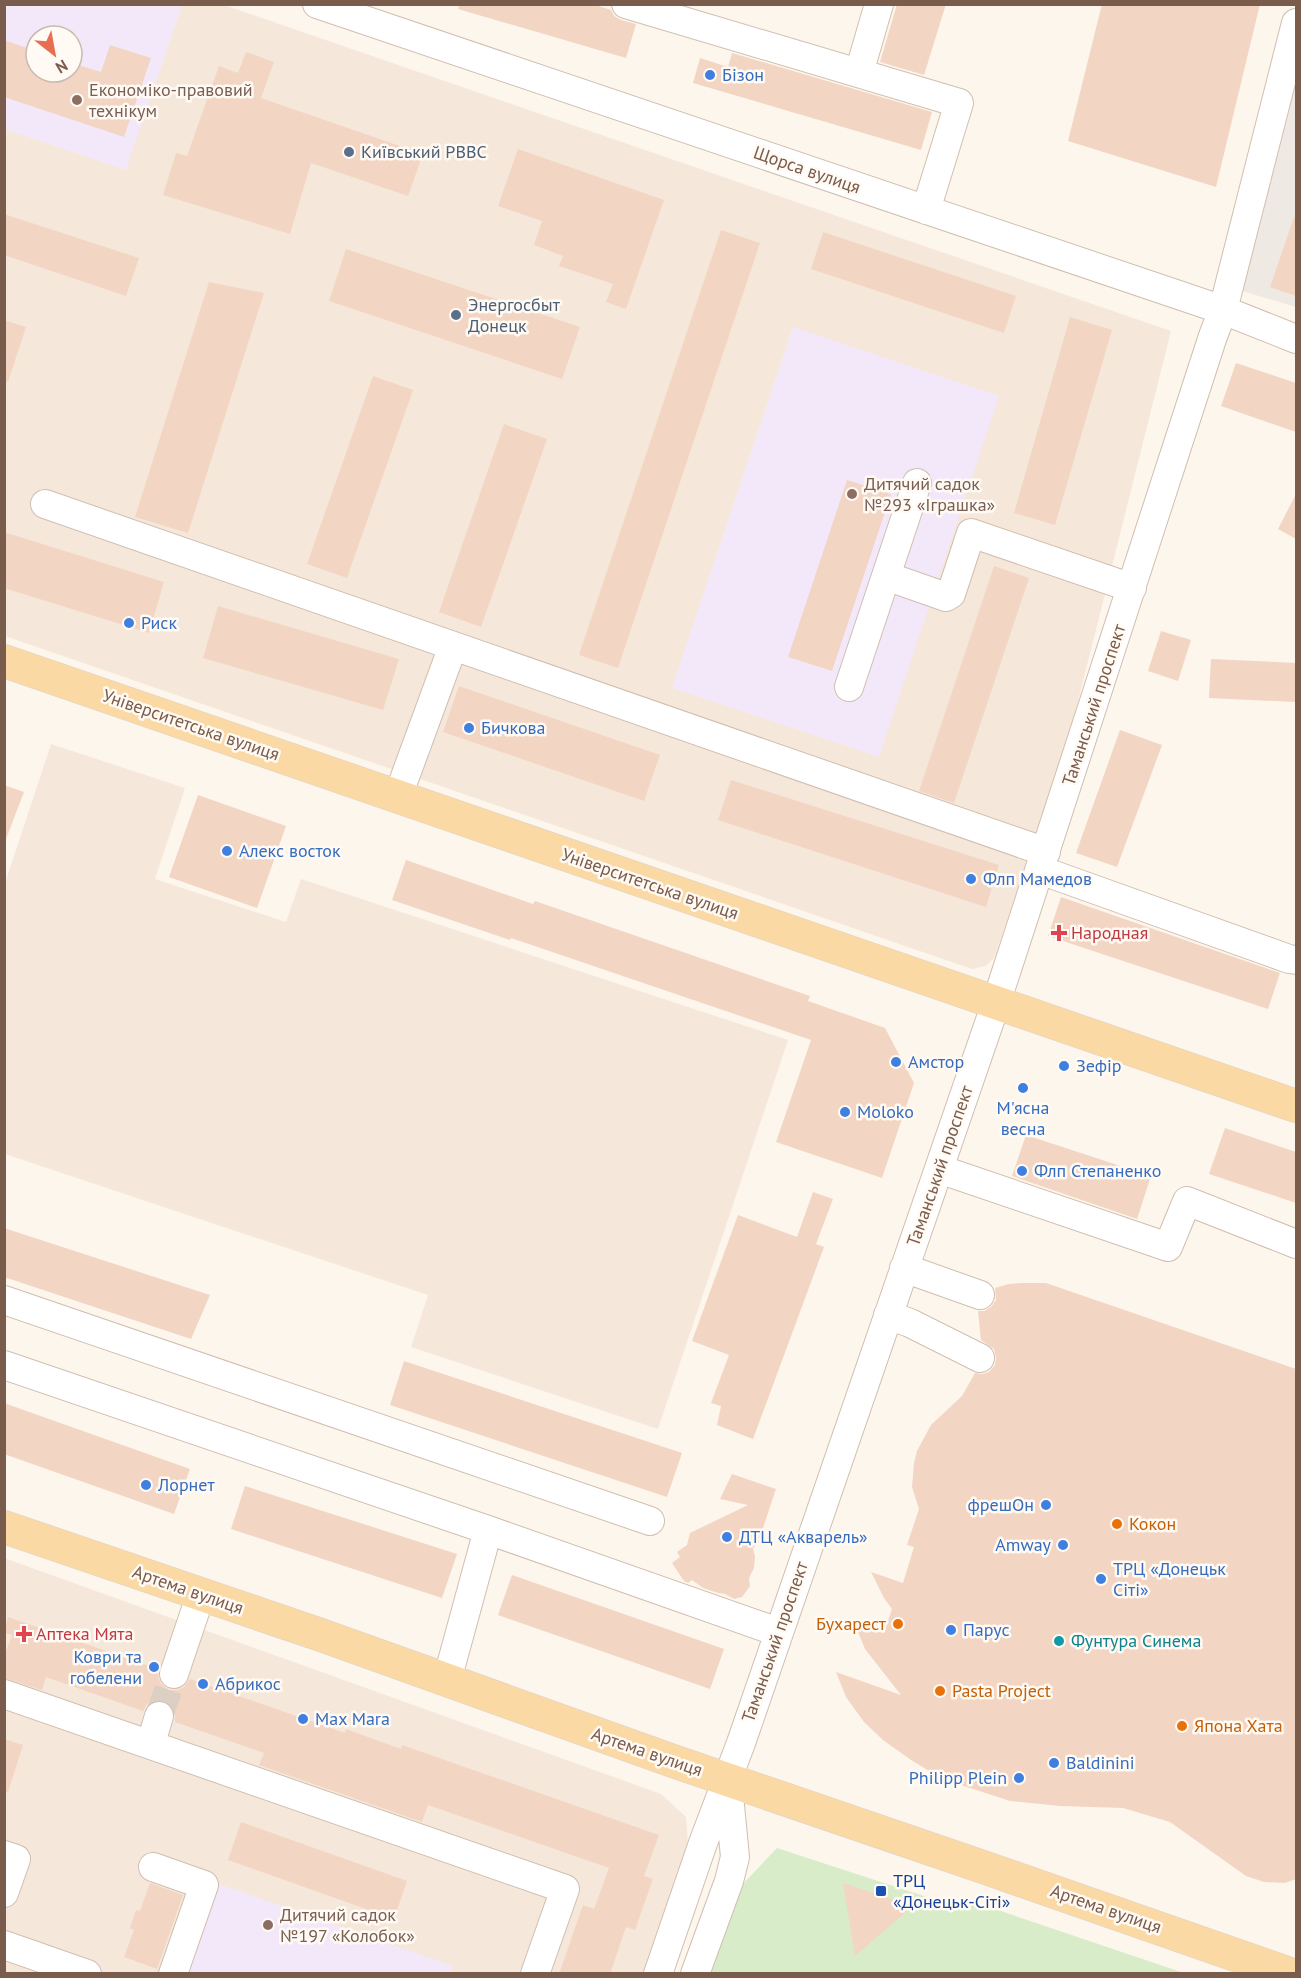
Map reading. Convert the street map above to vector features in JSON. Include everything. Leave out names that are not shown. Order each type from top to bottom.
[{"type":"main road","name":"Університетська вулиця","points":[[4,661],[1296,1106]]},
{"type":"main road","name":"Артема вулиця","points":[[4,1527],[1290,1974]]},
{"type":"street","name":"Щорса вулиця","points":[[317,4],[1223,310],[1296,339]]},
{"type":"street","points":[[626,4],[959,103],[926,210]]},
{"type":"street","points":[[859,73],[879,4]]},
{"type":"street","name":"Таманський проспект","points":[[658,1974],[939,1169],[1043,861],[1223,310],[1296,23]]},
{"type":"street","points":[[849,687],[917,483]]},
{"type":"street","points":[[45,504],[453,646],[1043,861],[1296,960]]},
{"type":"street","points":[[886,576],[946,597],[951,594],[970,533],[1132,588]]},
{"type":"street","points":[[398,796],[453,646]]},
{"type":"street","points":[[939,1169],[1168,1246],[1187,1201],[1296,1244]]},
{"type":"street","points":[[904,1268],[980,1295]]},
{"type":"street","points":[[4,1300],[650,1521]]},
{"type":"street","points":[[888,1316],[910,1323],[980,1358]]},
{"type":"street","points":[[4,1365],[488,1530],[778,1632]]},
{"type":"street","points":[[447,1680],[488,1530]]},
{"type":"street","points":[[174,1674],[201,1594]]},
{"type":"street","points":[[4,1694],[566,1888],[535,1974]]},
{"type":"street","points":[[151,1743],[159,1716]]},
{"type":"street","name":"Таманський проспект","points":[[695,1974],[729,1881],[735,1857],[727,1779]]},
{"type":"street","points":[[4,1855],[16,1859],[4,1893]]},
{"type":"street","points":[[153,1867],[204,1885],[173,1974]]},
{"type":"street","points":[[4,1945],[87,1974]]},
{"type":"shaded area","points":[[5,5],[224,5],[1171,331],[1067,745],[994,958],[986,966],[972,969],[5,636]]},
{"type":"shaded area","name":"Економіко-правовий технікум","points":[[5,5],[182,5],[126,170],[5,129]]},
{"type":"shaded area","points":[[1296,69],[1296,307],[1242,291]]},
{"type":"shaded area","name":"Дитячий садок №293 «Іграшка»","points":[[793,327],[999,396],[879,757],[672,688]]},
{"type":"shaded area","points":[[51,744],[185,788],[155,879],[286,922],[301,879],[788,1040],[658,1429],[411,1347],[428,1295],[5,1154],[5,883]]},
{"type":"shaded area","points":[[4,1558],[661,1794],[686,1817],[688,1844],[644,1973],[5,1973]]},
{"type":"shaded area","name":"Дитячий садок №197 «Колобок»","points":[[216,1883],[453,1966],[450,1974],[184,1974]]},
{"type":"green space","points":[[777,1848],[936,1900],[989,1907],[1184,1973],[710,1974],[741,1886]]},
{"type":"building","points":[[459,4],[592,4],[611,10],[614,16],[621,20],[636,24],[626,58],[458,9]]},
{"type":"building","points":[[897,4],[946,4],[924,75],[880,62]]},
{"type":"building","points":[[1102,4],[1260,4],[1216,187],[1068,141]]},
{"type":"building","points":[[4,40],[24,47],[24,84],[84,84],[84,67],[101,72],[110,45],[151,58],[124,137],[4,97]]},
{"type":"building","points":[[246,52],[274,62],[261,98],[423,154],[408,196],[311,163],[290,234],[163,195],[176,153],[187,156],[219,66],[238,73]]},
{"type":"building","points":[[732,53],[932,112],[921,150],[693,83],[700,58],[728,67]]},
{"type":"building","points":[[518,149],[664,200],[626,309],[606,302],[613,284],[559,266],[563,256],[534,245],[542,221],[498,206]]},
{"type":"building","points":[[4,214],[139,258],[126,296],[4,255]]},
{"type":"building","points":[[1294,217],[1296,217],[1296,296],[1270,287]]},
{"type":"building","points":[[721,230],[760,243],[618,668],[579,655]]},
{"type":"building","points":[[823,232],[1016,296],[1004,333],[811,269]]},
{"type":"building","points":[[346,249],[580,327],[562,379],[329,301]]},
{"type":"building","points":[[209,282],[264,293],[188,533],[135,517]]},
{"type":"building","points":[[1070,317],[1112,330],[1055,525],[1014,513]]},
{"type":"building","points":[[4,320],[26,327],[8,382],[4,381]]},
{"type":"building","points":[[1236,363],[1296,383],[1296,432],[1221,406]]},
{"type":"building","points":[[373,376],[413,390],[347,578],[307,564]]},
{"type":"building","points":[[504,424],[547,439],[481,627],[439,612]]},
{"type":"building","points":[[847,480],[891,494],[832,671],[788,657]]},
{"type":"building","points":[[1296,494],[1296,539],[1278,529]]},
{"type":"building","points":[[4,532],[164,582],[149,633],[4,588]]},
{"type":"building","points":[[994,566],[1029,578],[954,803],[919,791]]},
{"type":"building","points":[[218,606],[399,659],[383,710],[203,658]]},
{"type":"building","points":[[1161,631],[1191,640],[1178,681],[1148,671]]},
{"type":"building","points":[[1211,659],[1296,663],[1296,702],[1209,698]]},
{"type":"building","points":[[459,686],[660,755],[644,801],[443,732]]},
{"type":"building","points":[[1120,730],[1162,745],[1117,867],[1076,853]]},
{"type":"building","points":[[731,780],[999,865],[986,907],[718,820]]},
{"type":"building","points":[[4,785],[24,792],[6,839],[4,839]]},
{"type":"building","name":"Алекс восток","points":[[198,795],[286,826],[257,908],[169,877]]},
{"type":"building","points":[[406,860],[533,904],[535,901],[810,996],[808,1001],[885,1028],[914,1083],[882,1178],[776,1142],[811,1040],[392,900]]},
{"type":"building","points":[[1061,897],[1280,973],[1268,1009],[1048,936]]},
{"type":"building","points":[[1225,1128],[1296,1152],[1296,1203],[1209,1174]]},
{"type":"building","points":[[1026,1135],[1151,1176],[1137,1219],[1012,1176]]},
{"type":"building","points":[[813,1192],[833,1199],[816,1244],[824,1247],[753,1439],[717,1425],[721,1406],[711,1403],[729,1355],[692,1341],[738,1215],[797,1237]]},
{"type":"building","points":[[4,1228],[210,1295],[191,1339],[4,1277]]},
{"type":"building","name":"ТРЦ «Донецьк Сіті»","points":[[1022,1283],[1046,1283],[1296,1369],[1296,1879],[1285,1883],[1264,1882],[1246,1876],[1170,1822],[1123,1808],[1060,1806],[1010,1801],[936,1775],[883,1740],[864,1722],[846,1697],[836,1672],[901,1695],[865,1649],[854,1622],[884,1633],[892,1609],[871,1572],[903,1583],[914,1547],[907,1545],[919,1509],[912,1487],[917,1451],[931,1425],[962,1396],[975,1373],[989,1372],[995,1365],[994,1349],[981,1340],[978,1311],[991,1307],[996,1300],[995,1288]]},
{"type":"building","points":[[404,1361],[682,1453],[667,1497],[390,1405]]},
{"type":"building","points":[[4,1403],[190,1469],[174,1514],[4,1454]]},
{"type":"building","name":"ДТЦ «Акварель»","points":[[732,1474],[776,1489],[758,1543],[753,1548],[755,1557],[754,1568],[749,1578],[750,1586],[742,1597],[734,1599],[703,1588],[692,1580],[688,1583],[684,1581],[672,1563],[680,1557],[677,1552],[687,1545],[690,1533],[748,1505],[720,1499]]},
{"type":"building","points":[[245,1486],[457,1554],[442,1598],[231,1529]]},
{"type":"building","points":[[512,1575],[724,1649],[710,1689],[498,1615]]},
{"type":"building","points":[[8,1617],[158,1669],[161,1684],[169,1690],[184,1687],[190,1679],[345,1733],[346,1729],[401,1749],[402,1745],[659,1835],[644,1876],[653,1879],[635,1930],[626,1927],[610,1974],[559,1974],[583,1905],[594,1909],[609,1868],[428,1805],[422,1822],[259,1765],[264,1753],[175,1722],[175,1712],[171,1704],[164,1700],[155,1700],[147,1704],[143,1711],[46,1677],[42,1690],[4,1678],[4,1657],[12,1635],[4,1633]]},
{"type":"building","points":[[4,1739],[23,1745],[8,1792],[4,1791]]},
{"type":"building","points":[[241,1822],[407,1881],[394,1919],[228,1860]]},
{"type":"building","points":[[150,1883],[183,1895],[157,1969],[124,1957],[134,1930],[130,1928],[136,1910],[140,1911]]},
{"type":"building","points":[[843,1883],[913,1906],[855,1956]]},
{"type":"tunnel","points":[[159,1716],[174,1674]]},
{"type":"place","name":"Бізон","points":[[710,75]]},
{"type":"place","name":"Економіко-правовий технікум","points":[[77,100]]},
{"type":"place","name":"Київський РВВС","points":[[349,152]]},
{"type":"place","name":"Энергосбыт Донецк","points":[[456,315]]},
{"type":"place","name":"Дитячий садок №293 «Іграшка»","points":[[852,494]]},
{"type":"place","name":"Риск","points":[[129,623]]},
{"type":"place","name":"Бичкова","points":[[469,728]]},
{"type":"place","name":"Алекс восток","points":[[227,851]]},
{"type":"place","name":"Флп Мамедов","points":[[971,879]]},
{"type":"place","name":"Народная","points":[[1059,933]]},
{"type":"place","name":"Амстор","points":[[896,1062]]},
{"type":"place","name":"Зефір","points":[[1064,1066]]},
{"type":"place","name":"М'ясна весна","points":[[1023,1088]]},
{"type":"place","name":"Moloko","points":[[845,1112]]},
{"type":"place","name":"Флп Степаненко","points":[[1022,1171]]},
{"type":"place","name":"Лорнет","points":[[146,1485]]},
{"type":"place","name":"фрешОн","points":[[1046,1505]]},
{"type":"place","name":"Кокон","points":[[1117,1524]]},
{"type":"place","name":"ДТЦ «Акварель»","points":[[727,1537]]},
{"type":"place","name":"Amway","points":[[1063,1545]]},
{"type":"place","name":"ТРЦ «Донецьк Сіті»","points":[[1101,1579]]},
{"type":"place","name":"Бухарест","points":[[898,1624]]},
{"type":"place","name":"Парус","points":[[951,1630]]},
{"type":"place","name":"Аптека Мята","points":[[24,1634]]},
{"type":"place","name":"Фунтура Синема","points":[[1059,1641]]},
{"type":"place","name":"Коври та гобелени","points":[[154,1667]]},
{"type":"place","name":"Абрикос","points":[[203,1684]]},
{"type":"place","name":"Pasta Project","points":[[940,1691]]},
{"type":"place","name":"Max Mara","points":[[303,1719]]},
{"type":"place","name":"Япона Хата","points":[[1182,1726]]},
{"type":"place","name":"Baldinini","points":[[1054,1763]]},
{"type":"place","name":"Philipp Plein","points":[[1019,1778]]},
{"type":"place","name":"ТРЦ «Донецьк-Сіті»","points":[[881,1891]]},
{"type":"place","name":"Дитячий садок №197 «Колобок»","points":[[268,1925]]}]
